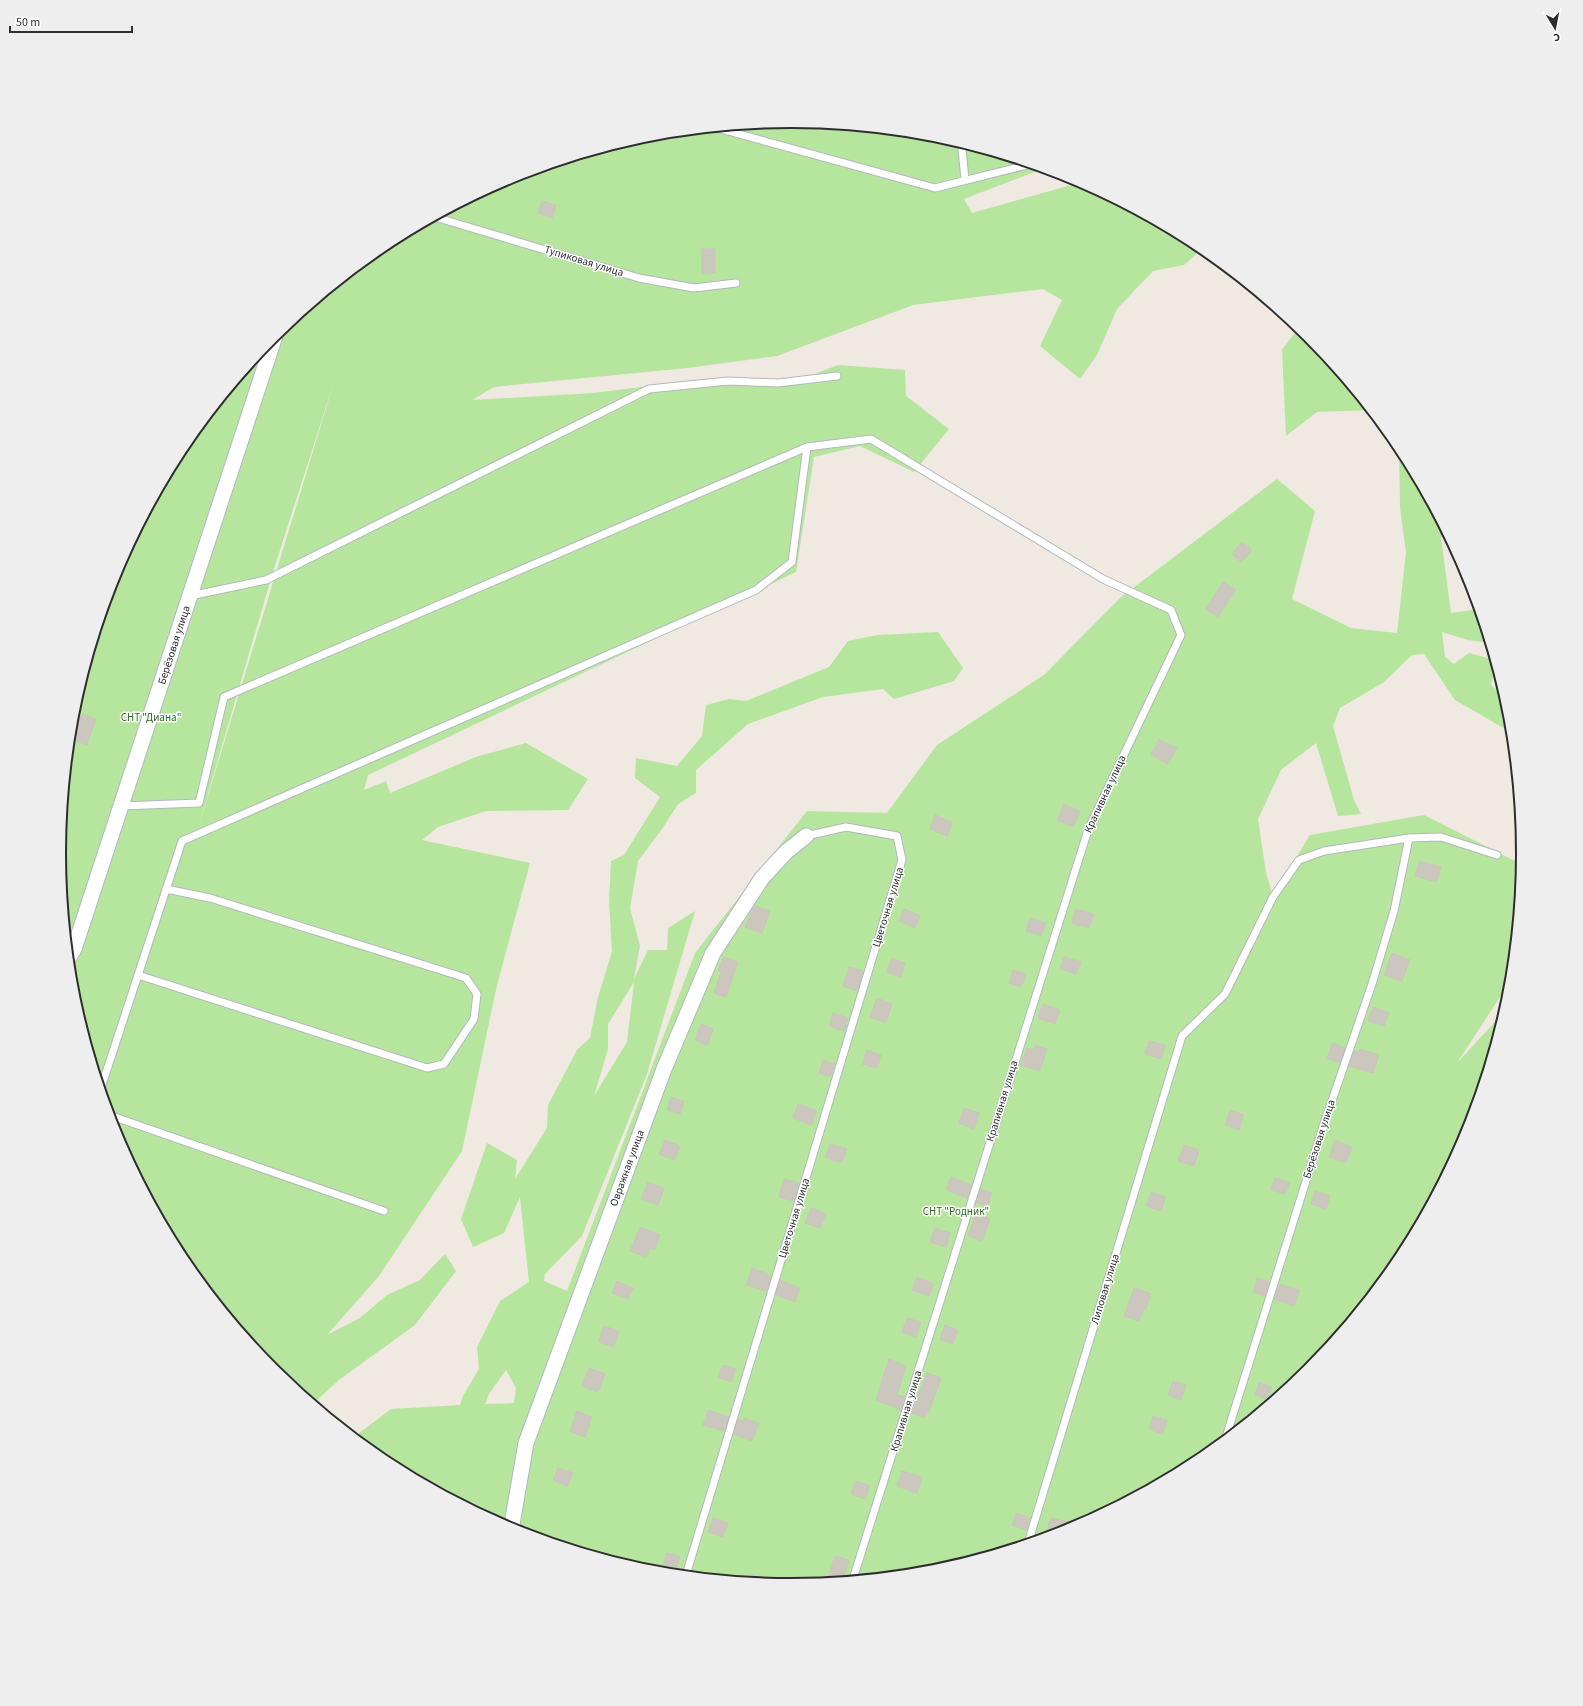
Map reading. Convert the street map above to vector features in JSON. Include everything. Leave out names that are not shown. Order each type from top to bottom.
[{"type":"street","name":"Берёзовая улица","points":[[72,951],[271,347]]},
{"type":"street","name":"Овражная улица","points":[[512,1522],[526,1443],[658,1084],[713,953],[762,878],[786,852],[806,836]]},
{"type":"lane","points":[[727,131],[935,188],[1024,166]]},
{"type":"lane","points":[[962,148],[965,180]]},
{"type":"lane","name":"Тупиковая улица","points":[[441,219],[639,278],[694,288],[736,283]]},
{"type":"lane","points":[[190,596],[266,580],[649,389],[728,381],[778,383],[837,376]]},
{"type":"lane","name":"Крапивная улица","points":[[807,447],[871,439],[1103,579],[1171,610],[1181,634],[1088,830],[854,1575]]},
{"type":"lane","points":[[120,806],[200,803],[224,697],[807,447]]},
{"type":"lane","points":[[103,1081],[182,841],[756,590],[792,562],[807,447]]},
{"type":"lane","name":"Цветочная улица","points":[[687,1571],[902,860],[897,836],[846,827],[806,836]]},
{"type":"lane","points":[[1409,838],[1441,837],[1497,854]]},
{"type":"lane","name":"Липовая улица","points":[[1029,1538],[1182,1036],[1225,994],[1273,897],[1299,860],[1324,851],[1409,838]]},
{"type":"lane","name":"Берёзовая улица","points":[[1227,1433],[1323,1127],[1372,984],[1394,911],[1409,838]]},
{"type":"lane","points":[[138,975],[427,1068],[444,1064],[474,1019],[477,994],[466,978],[210,898],[166,889]]},
{"type":"lane","points":[[116,1118],[384,1212]]},
{"type":"green space","name":"СНТ \"Диана\"","points":[[792,128],[839,129],[933,141],[979,152],[1038,171],[964,199],[972,213],[1073,185],[1112,202],[1154,225],[1198,252],[1184,265],[1153,271],[1117,309],[1097,355],[1080,379],[1040,346],[1062,300],[1043,289],[913,305],[777,356],[687,368],[494,387],[472,400],[594,393],[672,383],[796,381],[838,365],[905,370],[906,396],[949,429],[914,472],[860,446],[814,457],[796,572],[368,775],[364,790],[386,781],[390,793],[476,757],[526,743],[588,779],[568,810],[486,811],[438,827],[422,840],[530,863],[497,985],[462,1151],[379,1276],[327,1335],[360,1318],[387,1295],[420,1280],[445,1254],[456,1271],[415,1325],[339,1380],[317,1400],[278,1366],[246,1331],[216,1295],[188,1256],[163,1216],[121,1131],[105,1086],[91,1041],[80,995],[72,948],[66,853],[68,806],[72,758],[80,711],[91,665],[121,575],[141,532],[163,490],[188,450],[216,411],[278,340],[350,277],[388,250],[471,202],[514,183],[558,166],[604,152],[650,141],[744,129]],"holes":[[[335,379],[196,835],[272,575]]]},
{"type":"green space","points":[[1296,331],[1337,375],[1366,410],[1317,412],[1286,436],[1282,350]]},
{"type":"green space","name":"СНТ \"Родник\"","points":[[1399,457],[1420,490],[1443,535],[1441,538],[1451,613],[1474,610],[1485,642],[1468,640],[1442,632],[1445,657],[1454,664],[1469,653],[1490,659],[1494,673],[1491,685],[1498,691],[1506,730],[1455,700],[1424,654],[1412,655],[1384,682],[1340,708],[1333,726],[1354,800],[1361,814],[1338,816],[1316,743],[1281,770],[1258,819],[1266,873],[1273,896],[1310,835],[1424,815],[1517,862],[1511,948],[1504,991],[1457,1063],[1497,1020],[1478,1086],[1462,1131],[1420,1216],[1395,1256],[1367,1295],[1305,1366],[1270,1398],[1233,1429],[1195,1456],[1112,1504],[1069,1523],[1025,1540],[979,1554],[933,1565],[839,1577],[744,1577],[650,1565],[604,1554],[558,1540],[471,1504],[388,1456],[358,1434],[391,1409],[460,1405],[463,1396],[479,1369],[477,1347],[500,1301],[529,1282],[520,1197],[504,1233],[473,1247],[461,1219],[487,1143],[517,1160],[515,1179],[547,1128],[548,1105],[577,1050],[590,1038],[598,997],[612,952],[609,901],[611,861],[624,855],[660,797],[635,778],[636,758],[677,766],[702,736],[706,705],[729,699],[746,701],[829,667],[848,641],[878,635],[938,632],[963,668],[954,681],[894,699],[883,689],[823,697],[748,724],[696,770],[696,793],[678,804],[662,829],[638,861],[630,908],[640,946],[634,979],[648,950],[667,950],[668,928],[695,911],[647,1074],[582,1236],[545,1274],[544,1281],[567,1291],[695,953],[807,811],[887,813],[937,745],[1044,675],[1121,597],[1277,479],[1315,511],[1292,599],[1351,628],[1397,633],[1406,552],[1400,508]],"holes":[[[634,982],[627,1042],[594,1096],[608,1049],[608,1024]],[[506,1370],[516,1388],[514,1403],[485,1404],[489,1394]]]},
{"type":"building","points":[[542,201],[556,205],[552,218],[538,213]]},
{"type":"building","points":[[702,249],[715,249],[715,273],[702,273]]},
{"type":"building","points":[[1242,542],[1252,550],[1241,562],[1232,554]]},
{"type":"building","points":[[1223,582],[1236,590],[1218,617],[1206,609]]},
{"type":"building","points":[[82,714],[96,719],[87,745],[75,740],[78,725]]},
{"type":"building","points":[[1159,739],[1177,748],[1168,764],[1151,755]]},
{"type":"building","points":[[1064,804],[1080,811],[1073,827],[1057,820]]},
{"type":"building","points":[[935,815],[952,822],[947,836],[930,829]]},
{"type":"building","points":[[1420,861],[1441,867],[1436,882],[1415,876]]},
{"type":"building","points":[[754,906],[770,911],[762,933],[745,927]]},
{"type":"building","points":[[904,909],[920,916],[915,928],[899,921]]},
{"type":"building","points":[[1076,909],[1094,914],[1089,928],[1072,923]]},
{"type":"building","points":[[1030,918],[1046,923],[1041,936],[1026,931]]},
{"type":"building","points":[[1392,953],[1410,960],[1402,981],[1384,975]]},
{"type":"building","points":[[724,957],[738,962],[726,997],[714,993],[721,972],[718,971]]},
{"type":"building","points":[[1064,957],[1081,962],[1076,974],[1060,969]]},
{"type":"building","points":[[892,958],[905,963],[901,977],[887,972]]},
{"type":"building","points":[[849,967],[863,971],[857,991],[843,986]]},
{"type":"building","points":[[1013,970],[1026,974],[1021,987],[1009,983]]},
{"type":"building","points":[[877,998],[892,1004],[886,1023],[870,1017]]},
{"type":"building","points":[[1043,1004],[1060,1010],[1055,1024],[1038,1018]]},
{"type":"building","points":[[1373,1007],[1389,1013],[1384,1026],[1368,1021]]},
{"type":"building","points":[[833,1013],[848,1018],[844,1031],[829,1026]]},
{"type":"building","points":[[701,1024],[713,1029],[708,1045],[695,1040]]},
{"type":"building","points":[[1149,1041],[1165,1045],[1161,1059],[1145,1054]]},
{"type":"building","points":[[1332,1043],[1345,1048],[1340,1063],[1327,1058]]},
{"type":"building","points":[[1035,1045],[1047,1049],[1040,1071],[1021,1065],[1027,1048],[1033,1050]]},
{"type":"building","points":[[1360,1049],[1379,1055],[1373,1073],[1349,1066],[1354,1051],[1359,1052]]},
{"type":"building","points":[[867,1050],[881,1055],[877,1068],[862,1064]]},
{"type":"building","points":[[823,1060],[835,1064],[830,1077],[819,1073]]},
{"type":"building","points":[[671,1097],[684,1101],[680,1114],[667,1110]]},
{"type":"building","points":[[798,1104],[817,1111],[812,1125],[793,1118]]},
{"type":"building","points":[[964,1108],[979,1113],[974,1129],[959,1123]]},
{"type":"building","points":[[1230,1110],[1244,1115],[1239,1130],[1225,1125]]},
{"type":"building","points":[[665,1140],[680,1146],[674,1160],[659,1154]]},
{"type":"building","points":[[1335,1140],[1352,1147],[1346,1163],[1329,1157]]},
{"type":"building","points":[[830,1144],[847,1149],[842,1163],[825,1157]]},
{"type":"building","points":[[1184,1145],[1199,1150],[1194,1166],[1178,1161]]},
{"type":"building","points":[[951,1177],[971,1185],[967,1198],[946,1190]]},
{"type":"building","points":[[1275,1178],[1290,1183],[1285,1194],[1271,1190]]},
{"type":"building","points":[[784,1179],[799,1183],[794,1201],[779,1197]]},
{"type":"building","points":[[648,1182],[664,1188],[658,1205],[641,1199]]},
{"type":"building","points":[[981,1189],[992,1193],[988,1207],[976,1202]]},
{"type":"building","points":[[1315,1191],[1330,1196],[1326,1209],[1311,1204]]},
{"type":"building","points":[[1151,1192],[1166,1197],[1161,1211],[1146,1206]]},
{"type":"building","points":[[811,1208],[826,1214],[820,1228],[805,1223]]},
{"type":"building","points":[[976,1214],[990,1219],[982,1241],[968,1236]]},
{"type":"building","points":[[640,1227],[660,1235],[655,1250],[650,1248],[646,1257],[630,1251]]},
{"type":"building","points":[[935,1228],[950,1233],[946,1247],[930,1242]]},
{"type":"building","points":[[752,1268],[768,1274],[767,1276],[771,1277],[766,1291],[746,1285]]},
{"type":"building","points":[[917,1277],[934,1284],[929,1296],[912,1290]]},
{"type":"building","points":[[1257,1278],[1269,1282],[1265,1296],[1253,1292]]},
{"type":"building","points":[[780,1280],[800,1288],[795,1302],[776,1295]]},
{"type":"building","points":[[617,1281],[633,1288],[628,1299],[612,1293]]},
{"type":"building","points":[[1279,1284],[1300,1290],[1294,1306],[1274,1299]]},
{"type":"building","points":[[1134,1288],[1151,1294],[1146,1309],[1144,1308],[1139,1321],[1124,1316]]},
{"type":"building","points":[[907,1318],[921,1322],[916,1337],[902,1332]]},
{"type":"building","points":[[945,1325],[958,1330],[952,1344],[940,1339]]},
{"type":"building","points":[[604,1326],[619,1331],[614,1347],[599,1342]]},
{"type":"building","points":[[889,1359],[906,1366],[897,1395],[905,1397],[901,1410],[876,1400]]},
{"type":"building","points":[[723,1365],[736,1369],[731,1382],[718,1377]]},
{"type":"building","points":[[589,1368],[605,1374],[598,1392],[582,1386]]},
{"type":"building","points":[[927,1373],[941,1378],[929,1412],[927,1412],[925,1418],[910,1413]]},
{"type":"building","points":[[1173,1381],[1186,1385],[1181,1400],[1168,1395]]},
{"type":"building","points":[[1259,1383],[1272,1387],[1267,1399],[1255,1395]]},
{"type":"building","points":[[708,1410],[729,1417],[724,1431],[703,1425]]},
{"type":"building","points":[[577,1411],[592,1417],[585,1437],[570,1431]]},
{"type":"building","points":[[1153,1416],[1167,1420],[1163,1434],[1149,1429]]},
{"type":"building","points":[[744,1418],[759,1423],[752,1441],[734,1434],[738,1420],[743,1421]]},
{"type":"building","points":[[558,1468],[573,1473],[568,1486],[553,1480]]},
{"type":"building","points":[[902,1471],[922,1477],[917,1493],[897,1486]]},
{"type":"building","points":[[856,1481],[870,1486],[865,1499],[851,1494]]},
{"type":"building","points":[[1016,1513],[1030,1518],[1026,1530],[1012,1525]]},
{"type":"building","points":[[713,1518],[728,1523],[723,1537],[708,1532]]},
{"type":"building","points":[[1051,1518],[1068,1522],[1068,1524],[1049,1531],[1047,1530]]},
{"type":"building","points":[[667,1553],[680,1556],[676,1569],[663,1566]]},
{"type":"building","points":[[835,1556],[849,1560],[844,1576],[828,1577]]}]
